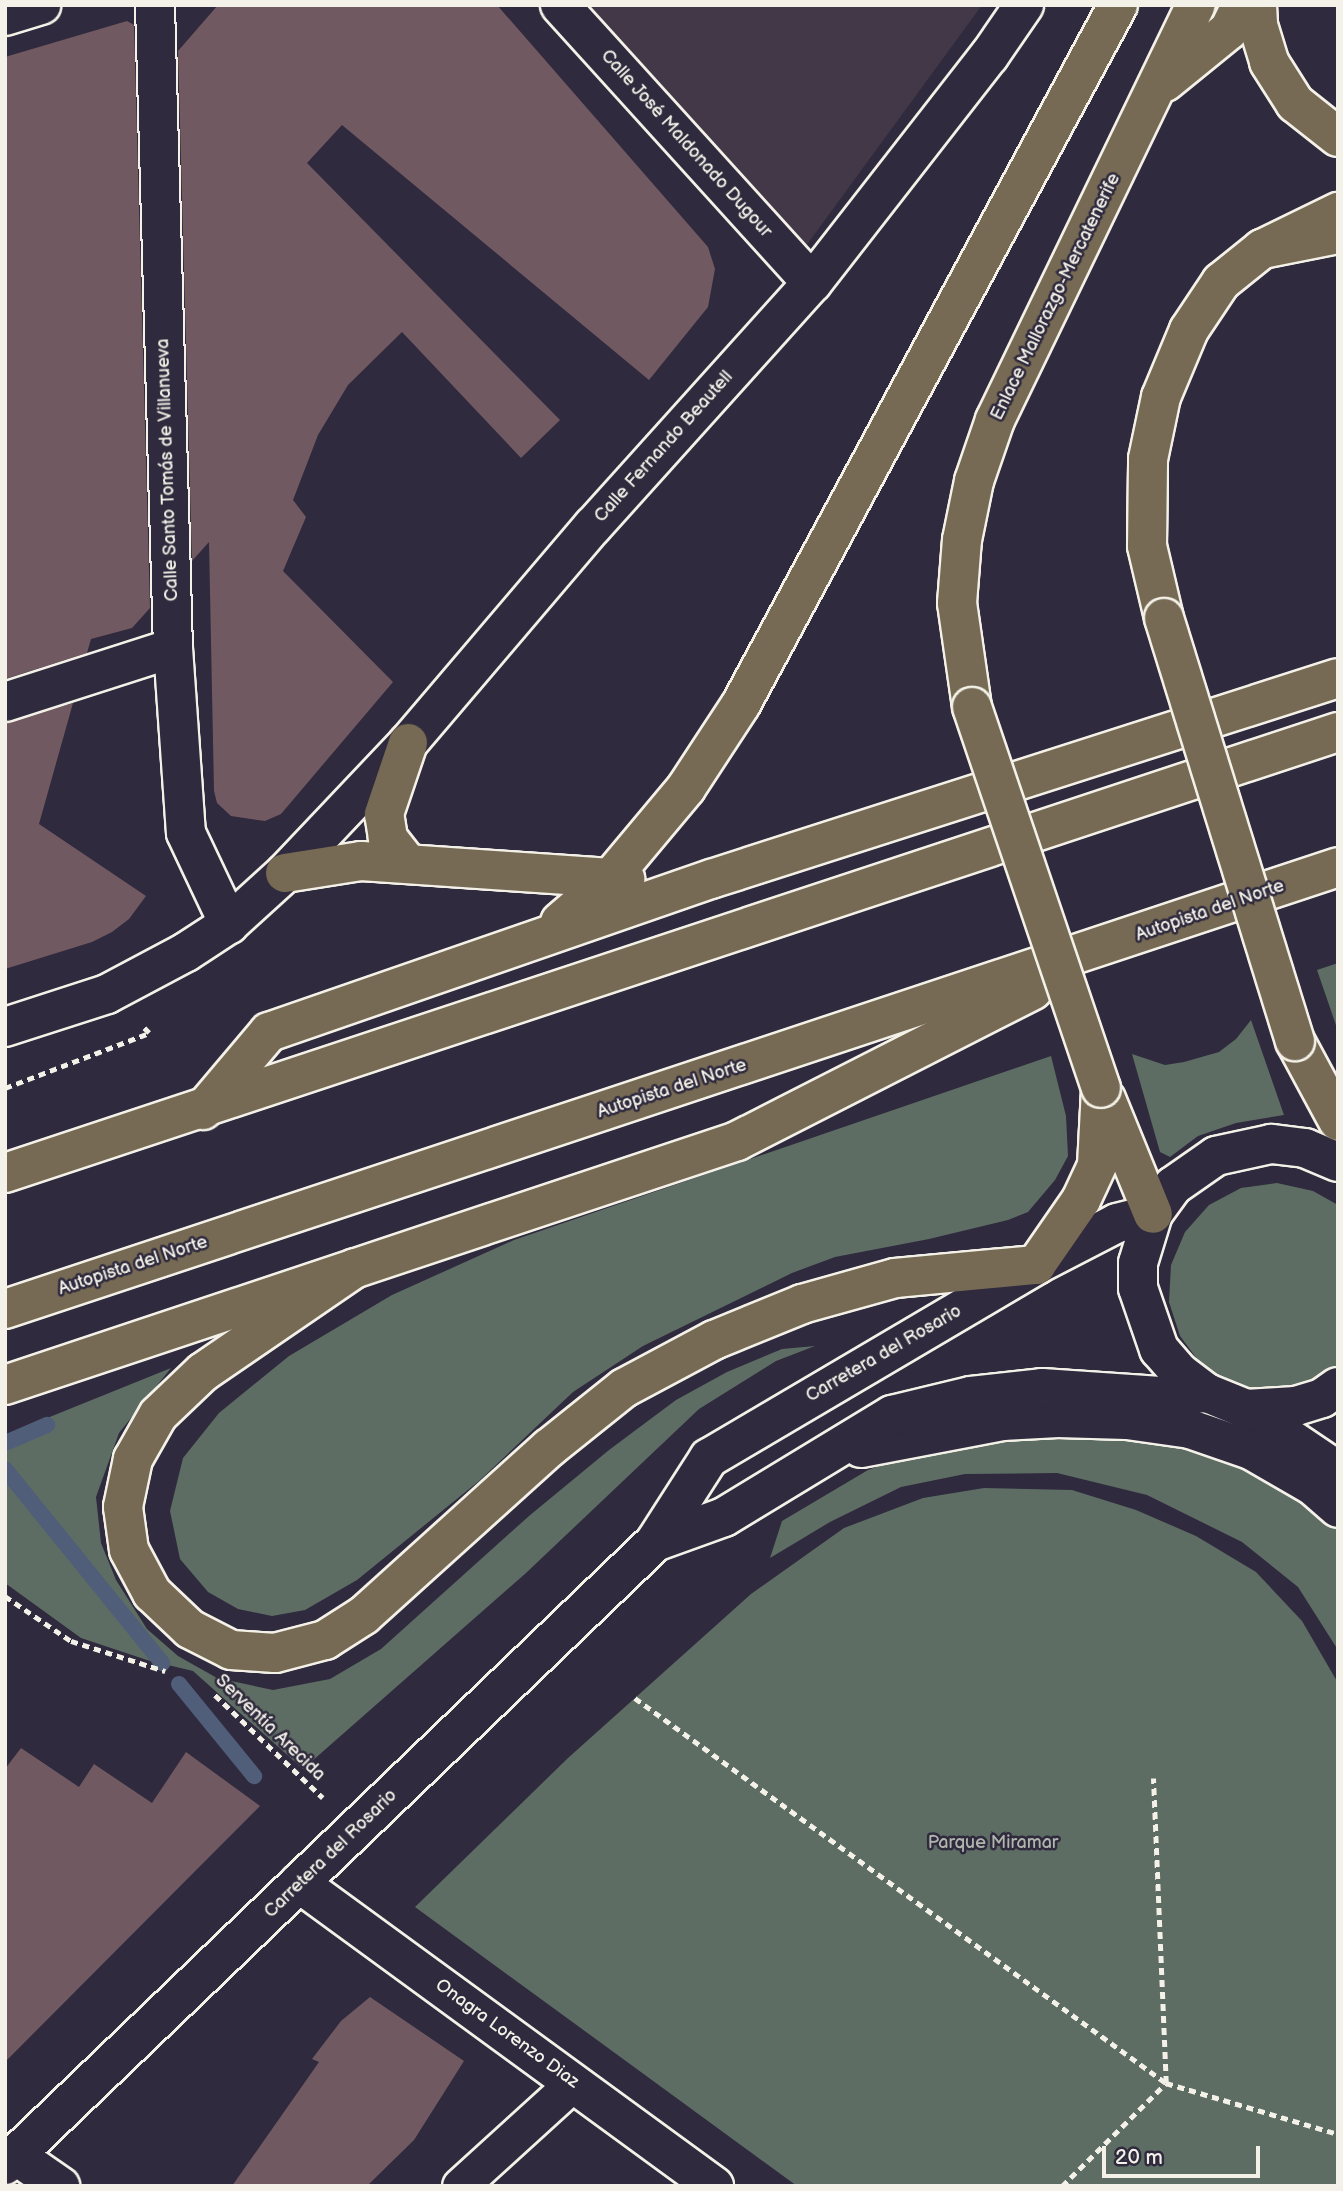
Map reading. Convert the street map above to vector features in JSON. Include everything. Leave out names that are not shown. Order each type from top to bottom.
[{"type":"main road","points":[[544,935],[610,879],[686,788],[741,704],[1118,5]]},
{"type":"main road","name":"Enlace Mallorazgo-Mercatenerife","points":[[1153,1214],[1101,1088],[972,707],[957,603],[962,540],[974,481],[995,420],[1196,5]]},
{"type":"main road","points":[[1158,87],[1229,30],[1241,5]]},
{"type":"main road","points":[[1257,5],[1258,25],[1269,62],[1294,103],[1338,137]]},
{"type":"main road","points":[[1338,212],[1262,248],[1221,282],[1189,330],[1161,397],[1148,459],[1147,546],[1164,618],[1295,1041],[1338,1121]]},
{"type":"main road","points":[[1262,248],[1338,234]]},
{"type":"main road","points":[[203,1110],[269,1032],[711,879],[1338,678]]},
{"type":"main road","points":[[5,1173],[203,1110],[1338,732]]},
{"type":"main road","points":[[408,743],[384,814],[388,838],[408,864]]},
{"type":"main road","points":[[285,873],[361,861],[610,879],[711,879]]},
{"type":"main road","name":"Autopista del Norte","points":[[5,1308],[1338,867]]},
{"type":"main road","points":[[5,1385],[737,1141],[1141,934]]},
{"type":"main road","points":[[355,1268],[203,1372],[158,1415],[133,1459],[123,1507],[129,1550],[152,1593],[190,1629],[230,1650],[275,1653],[325,1640],[364,1615],[549,1448],[624,1388],[714,1340],[802,1304],[895,1278],[1036,1265],[1081,1200],[1097,1165],[1101,1088]]},
{"type":"street","points":[[5,16],[41,5]]},
{"type":"street","name":"Calle Santo Tomás de Villanueva","points":[[155,5],[173,648],[186,833],[229,924]]},
{"type":"street","name":"Calle José Maldonado Dugour","points":[[560,5],[812,283]]},
{"type":"street","name":"Calle Fernando Beautell","points":[[5,1027],[107,994],[229,924],[285,873],[408,743],[593,526],[812,283],[989,56],[1024,5]]},
{"type":"street","points":[[5,702],[173,648]]},
{"type":"street","points":[[1338,1162],[1306,1149],[1271,1144],[1216,1156],[1173,1186],[1153,1214],[1138,1263],[1138,1288],[1159,1349],[1180,1373],[1206,1393],[1246,1409],[1338,1471]]},
{"type":"street","name":"Carretera del Rosario","points":[[10,2160],[655,1542],[709,1458],[1036,1265],[1117,1223],[1153,1214]]},
{"type":"street","points":[[1246,1409],[1296,1406],[1322,1398],[1338,1387]]},
{"type":"street","name":"Carretera del Rosario","points":[[655,1542],[724,1517],[892,1415],[971,1396],[1042,1388],[1164,1396],[1206,1393]]},
{"type":"street","points":[[824,1455],[1002,1422],[1058,1418],[1127,1420],[1190,1429],[1251,1450],[1313,1486],[1338,1508]]},
{"type":"street","name":"Onagra Lorenzo Diaz","points":[[299,1884],[714,2186]]},
{"type":"street","points":[[460,2186],[573,2082]]},
{"type":"street","points":[[10,2160],[60,2186]]},
{"type":"path","points":[[5,1596],[71,1641],[152,1669],[174,1672]]},
{"type":"path","name":"Serventía Arecida","points":[[205,1685],[356,1830]]},
{"type":"path","points":[[635,1698],[1166,2083],[1338,2134]]},
{"type":"path","points":[[1062,2186],[1166,2083],[1153,1778]]},
{"type":"shaded area","points":[[543,5],[982,5],[784,276]]},
{"type":"green space","points":[[1338,963],[1338,1031],[1317,970]]},
{"type":"green space","points":[[1251,1020],[1284,1115],[1236,1123],[1198,1136],[1170,1157],[1160,1152],[1132,1054],[1165,1065],[1219,1052],[1236,1039]]},
{"type":"green space","points":[[1051,1056],[1066,1116],[1068,1156],[1055,1180],[1028,1212],[1008,1220],[929,1239],[835,1257],[792,1273],[643,1346],[573,1392],[479,1481],[357,1580],[305,1610],[272,1616],[238,1609],[208,1592],[180,1559],[170,1511],[183,1458],[219,1413],[289,1356],[392,1295],[514,1240]]},
{"type":"green space","points":[[1277,1183],[1313,1191],[1338,1205],[1338,1371],[1292,1393],[1259,1392],[1227,1383],[1200,1363],[1180,1336],[1169,1302],[1171,1265],[1185,1232],[1209,1205],[1241,1188]]},
{"type":"green space","points":[[815,1346],[776,1361],[699,1409],[526,1573],[303,1769],[193,1671],[147,1660],[81,1638],[5,1583],[5,1435],[171,1368],[119,1433],[96,1497],[101,1543],[116,1580],[147,1629],[178,1656],[217,1678],[273,1690],[330,1679],[381,1649],[529,1516],[609,1450],[676,1400],[727,1372],[782,1349]]},
{"type":"green space","points":[[1067,1431],[1188,1446],[1266,1472],[1338,1525],[1338,1650],[1298,1587],[1242,1542],[1147,1495],[1057,1473],[965,1474],[901,1487],[830,1522],[770,1558],[782,1521],[868,1470],[901,1458],[1011,1436]]},
{"type":"green space","name":"Parque Miramar","points":[[984,1488],[1072,1490],[1136,1510],[1196,1536],[1256,1572],[1302,1621],[1338,1683],[1338,2186],[797,2186],[415,1907],[568,1758],[751,1594],[844,1528],[923,1498]]},
{"type":"building","points":[[218,5],[497,5],[708,247],[715,269],[708,307],[649,380],[342,125],[307,163],[560,420],[521,458],[402,332],[348,385],[318,435],[293,500],[306,517],[283,571],[393,682],[281,814],[265,821],[231,816],[217,803],[214,791],[209,542],[192,561],[178,51]]},
{"type":"building","points":[[127,21],[134,25],[150,608],[132,628],[91,639],[87,653],[5,679],[5,57]]},
{"type":"building","points":[[73,703],[39,824],[146,896],[129,919],[112,932],[92,942],[5,969],[5,723]]},
{"type":"building","points":[[21,1748],[79,1787],[94,1764],[152,1803],[186,1752],[260,1806],[5,2062],[5,1769]]},
{"type":"building","points":[[370,1997],[464,2061],[414,2140],[367,2186],[232,2186],[319,2062],[312,2059],[341,2021]]},
{"type":"waterway","points":[[5,1443],[47,1425]]},
{"type":"waterway","points":[[5,1469],[162,1663]]},
{"type":"waterway","points":[[179,1684],[254,1776]]}]
